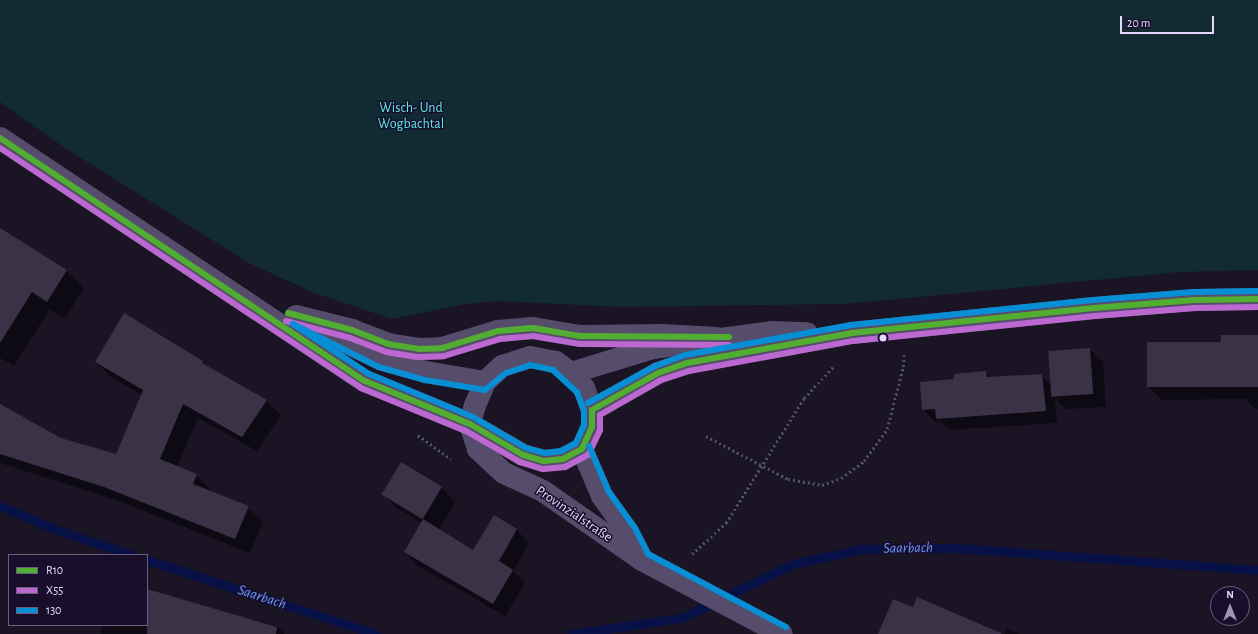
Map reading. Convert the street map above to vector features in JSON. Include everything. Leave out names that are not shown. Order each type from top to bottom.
[{"type":"main road","points":[[0,138],[232,291],[365,381],[470,424],[523,455],[544,461],[564,459],[582,449],[592,427],[592,410],[584,388],[571,373],[556,362],[530,357],[502,366],[485,382],[475,404],[470,424]]},
{"type":"main road","points":[[232,291],[296,316],[352,330],[388,344],[419,349],[442,348],[498,331],[533,328],[580,336],[662,334],[716,338]]},
{"type":"main road","points":[[592,410],[658,373],[687,363],[852,334],[1194,300],[1258,299]]},
{"type":"main road","points":[[296,316],[347,344],[382,360],[426,372],[485,382]]},
{"type":"main road","points":[[571,373],[653,348],[716,338],[773,332],[852,334]]},
{"type":"main road","name":"Provinzialstraße","points":[[470,424],[478,449],[504,474],[543,491],[642,560],[778,632]]},
{"type":"main road","name":"Provinzialstraße","points":[[582,449],[602,496],[628,532],[642,560]]},
{"type":"path","points":[[706,436],[762,464],[788,479],[822,485],[841,478],[864,461],[886,428],[903,367],[904,328]]},
{"type":"path","points":[[698,548],[726,523],[804,398],[841,359]]},
{"type":"green space","name":"Wisch- Und Wogbachtal","points":[[0,0],[1258,0],[1258,270],[1179,272],[845,304],[622,307],[498,301],[465,304],[392,319],[312,292],[249,263],[65,148],[0,102]]},
{"type":"building","points":[[0,228],[67,270],[47,302],[32,292],[0,343]]},
{"type":"building","points":[[124,313],[203,361],[202,363],[267,400],[242,437],[183,404],[160,459],[197,474],[193,484],[249,506],[235,539],[104,487],[0,454],[0,404],[61,438],[116,454],[143,390],[95,362]]},
{"type":"building","points":[[1221,335],[1258,335],[1258,387],[1147,387],[1147,342],[1221,342]]},
{"type":"building","points":[[1090,348],[1093,394],[1051,397],[1048,351]]},
{"type":"building","points":[[986,371],[987,377],[1042,374],[1046,411],[936,419],[935,409],[922,410],[920,382],[954,379],[954,374]]},
{"type":"building","points":[[401,462],[442,487],[423,519],[381,495]]},
{"type":"building","points":[[494,515],[517,529],[499,561],[513,570],[493,604],[404,552],[423,519],[473,550]]},
{"type":"building","points":[[148,589],[277,627],[276,634],[147,634]]},
{"type":"building","points":[[917,597],[1003,634],[878,634],[893,599],[913,607]]},
{"type":"waterway","name":"Saarbach","points":[[0,506],[57,530],[129,554]]},
{"type":"waterway","name":"Saarbach","points":[[572,634],[681,618],[793,564],[862,549],[958,548],[1258,570]]},
{"type":"waterway","name":"Saarbach","points":[[148,560],[376,634]]},
{"type":"transit line","name":"R10","points":[[0,138],[365,381],[470,424],[523,455],[544,461],[563,459],[582,449],[592,427],[592,410],[658,373],[687,363],[852,333],[1094,308],[1195,300],[1258,299]]},
{"type":"transit line","name":"X55","points":[[0,148],[361,388],[466,431],[520,462],[543,469],[565,467],[588,455],[600,430],[600,415],[661,380],[689,371],[853,341],[1095,316],[1195,308],[1258,307]]},
{"type":"transit line","name":"130","points":[[588,403],[655,366],[685,355],[851,325],[1093,300],[1194,292],[1258,291]]},
{"type":"transit line","name":"R10","points":[[288,313],[352,330],[388,344],[419,349],[442,348],[498,331],[533,328],[580,336],[729,337]]},
{"type":"transit line","name":"X55","points":[[286,321],[350,338],[386,352],[419,357],[444,356],[500,339],[533,336],[580,344],[729,345]]},
{"type":"transit line","name":"130","points":[[293,324],[379,367],[425,380],[485,390],[506,373],[530,365],[553,370],[577,392],[584,411],[584,425],[576,443],[561,451],[545,453],[526,448],[473,417],[369,374],[293,324]]},
{"type":"transit line","name":"130","points":[[589,446],[609,492],[635,528],[648,554],[786,627]]}]
